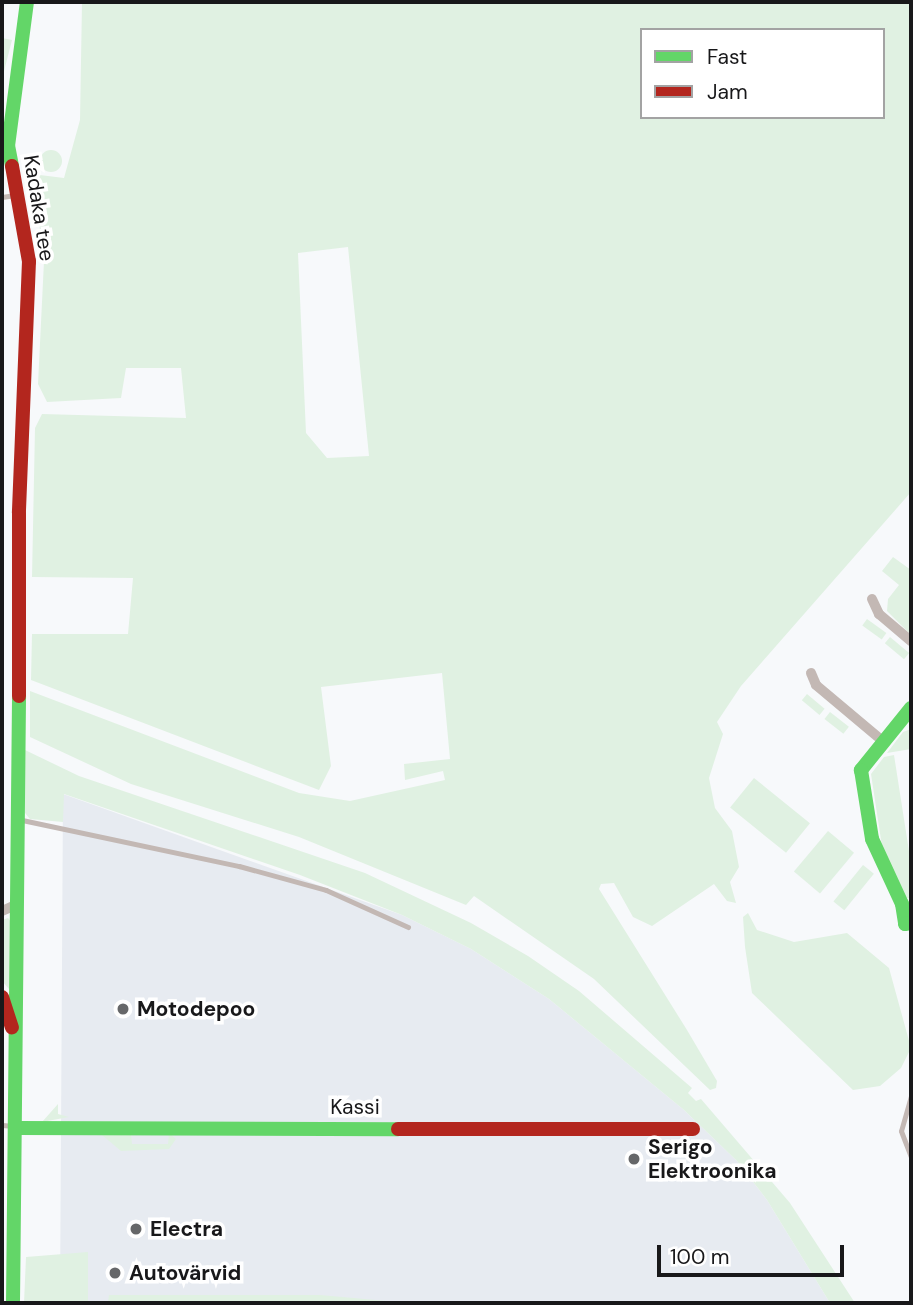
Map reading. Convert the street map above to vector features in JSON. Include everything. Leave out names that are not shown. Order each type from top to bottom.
[{"type":"street","name":"Kadaka tee","points":[[10,1294],[17,1127],[14,1035],[19,984],[17,820],[20,408],[29,261],[8,196],[8,92],[27,2]]},
{"type":"street","points":[[872,598],[879,614],[911,641]]},
{"type":"street","points":[[811,673],[816,685],[884,742]]},
{"type":"street","points":[[911,708],[862,770],[872,839],[902,904],[905,924],[911,923]]},
{"type":"street","points":[[2,911],[18,904]]},
{"type":"street","points":[[2,997],[14,1035]]},
{"type":"street","name":"Kassi","points":[[17,1127],[692,1129]]},
{"type":"lane","points":[[17,820],[63,825],[251,869],[326,890],[408,927]]},
{"type":"lane","points":[[911,1096],[901,1121],[903,1142],[911,1157]]},
{"type":"lane","points":[[2,1125],[17,1127]]},
{"type":"shaded area","points":[[63,794],[402,915],[471,949],[549,999],[684,1110],[737,1161],[767,1200],[830,1303],[60,1303]]},
{"type":"green space","points":[[82,2],[911,2],[911,492],[741,686],[717,722],[723,734],[709,778],[715,808],[732,831],[739,867],[730,882],[736,903],[727,901],[714,884],[652,926],[633,917],[614,883],[601,884],[599,889],[717,1081],[716,1088],[710,1090],[594,979],[474,896],[466,905],[299,837],[131,784],[30,737],[30,691],[299,793],[350,801],[445,780],[443,771],[405,780],[404,764],[450,759],[442,673],[321,687],[331,766],[319,790],[31,680],[32,634],[128,634],[133,578],[32,577],[35,428],[42,414],[186,418],[181,368],[126,368],[121,398],[47,402],[38,384],[44,261],[39,222],[24,173],[64,178],[80,120]],"holes":[[[348,247],[369,456],[327,458],[306,433],[298,253]]]},
{"type":"green space","points":[[2,38],[12,40],[2,79]]},
{"type":"green space","points":[[51,150],[59,153],[62,161],[59,169],[51,172],[43,169],[40,161],[43,153]]},
{"type":"green space","points":[[893,557],[911,570],[911,635],[887,611],[888,599],[899,585],[882,571]]},
{"type":"green space","points":[[867,619],[886,633],[882,640],[862,625]]},
{"type":"green space","points":[[890,637],[909,653],[904,659],[885,643]]},
{"type":"green space","points":[[807,694],[825,709],[819,715],[802,700]]},
{"type":"green space","points":[[830,712],[849,727],[843,734],[824,719]]},
{"type":"green space","points":[[911,729],[911,749],[887,753],[903,732]]},
{"type":"green space","points":[[25,750],[79,776],[365,873],[471,923],[528,956],[579,991],[692,1088],[688,1093],[696,1101],[701,1099],[790,1203],[855,1303],[830,1303],[767,1200],[737,1161],[684,1110],[549,999],[471,949],[402,915],[300,875],[64,794],[63,822],[30,819],[25,813]]},
{"type":"green space","points":[[894,755],[911,864],[911,906],[909,898],[903,899],[883,853],[871,774],[884,757]]},
{"type":"green space","points":[[754,778],[810,823],[786,853],[730,808]]},
{"type":"green space","points":[[828,831],[854,853],[820,893],[794,872]]},
{"type":"green space","points":[[863,865],[874,874],[844,910],[833,902]]},
{"type":"green space","points":[[748,913],[757,930],[794,942],[847,933],[889,968],[911,1048],[901,1068],[880,1086],[853,1090],[752,993],[743,917]]},
{"type":"green space","points":[[8,918],[12,923],[12,988],[9,989],[2,981],[2,920]]},
{"type":"green space","points":[[58,1104],[58,1114],[69,1117],[42,1122]]},
{"type":"green space","points":[[169,1133],[176,1139],[169,1149],[121,1151],[102,1135],[131,1134],[132,1144],[168,1144]]},
{"type":"green space","points":[[88,1252],[88,1301],[108,1302],[109,1295],[320,1295],[409,1303],[24,1303],[26,1257]]},
{"type":"traffic: fast","points":[[12,166],[8,146],[27,2]]},
{"type":"traffic: fast","points":[[13,1303],[19,696]]},
{"type":"traffic: fast","points":[[911,708],[861,770],[872,839],[902,904],[905,924],[911,923]]},
{"type":"traffic: fast","points":[[17,1128],[398,1129]]},
{"type":"traffic: jam","points":[[12,166],[29,261],[19,513],[19,696]]},
{"type":"traffic: jam","points":[[2,997],[12,1027]]},
{"type":"traffic: jam","points":[[398,1129],[693,1129]]},
{"type":"place","name":"Motodepoo","points":[[123,1009]]},
{"type":"place","name":"Serigo Elektroonika","points":[[634,1159]]},
{"type":"place","name":"Electra","points":[[136,1229]]},
{"type":"place","name":"Autovärvid","points":[[115,1273]]}]
